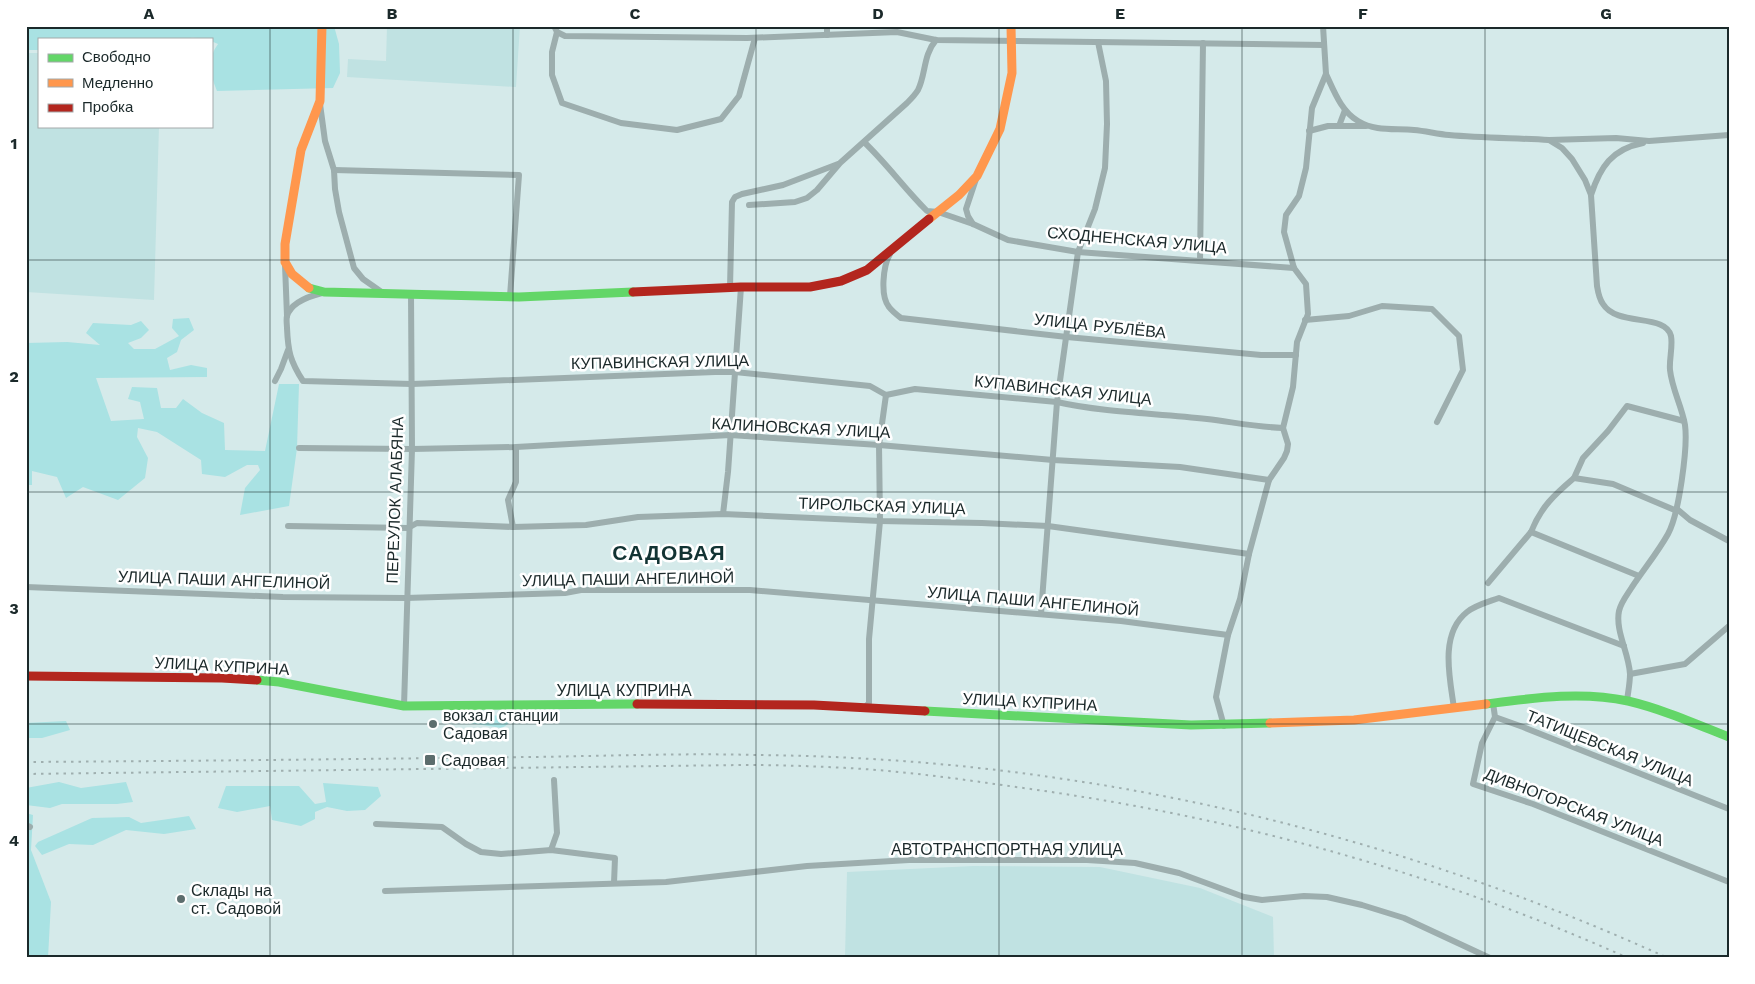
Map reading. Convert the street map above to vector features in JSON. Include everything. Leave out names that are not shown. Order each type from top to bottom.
[{"type":"street","points":[[322,26],[320,101],[325,141],[334,170],[339,212],[354,268],[363,279],[383,293]]},
{"type":"street","points":[[827,35],[828,26]]},
{"type":"street","points":[[973,224],[966,209],[977,176],[989,153],[1005,112],[1012,73],[1011,26]]},
{"type":"street","points":[[1323,26],[1326,74],[1337,96],[1345,110],[1356,120],[1377,129],[1549,140],[1607,138],[1649,141],[1729,136]]},
{"type":"street","points":[[755,38],[739,96],[720,119],[677,130],[621,123],[562,103],[552,75],[552,52],[556,29],[565,36],[755,38],[897,32],[936,40],[1324,45]]},
{"type":"street","points":[[749,205],[795,202],[807,198],[827,180],[840,164],[917,92],[926,56],[930,46],[936,40]]},
{"type":"street","points":[[1041,614],[1058,402],[1078,252],[1095,209],[1105,168],[1106,81],[1098,42]]},
{"type":"street","points":[[1200,261],[1203,43]]},
{"type":"street","points":[[1224,726],[1216,697],[1228,636],[1240,599],[1248,554],[1270,480],[1287,451],[1288,444],[1283,428],[1293,387],[1298,342],[1308,314],[1306,284],[1294,268],[1284,232],[1286,215],[1299,196],[1306,168],[1312,108],[1326,74]]},
{"type":"street","points":[[275,380],[288,350],[285,244],[297,166],[301,150],[320,101]]},
{"type":"street","points":[[1339,126],[1345,110]]},
{"type":"street","points":[[1309,131],[1339,126],[1367,126]]},
{"type":"street","points":[[1549,140],[1562,148],[1572,159],[1582,174],[1591,195],[1597,286],[1604,306],[1623,318],[1661,324],[1671,334],[1670,371],[1685,427],[1677,510],[1672,526],[1664,542],[1640,576],[1620,610],[1618,621],[1630,674],[1627,701]]},
{"type":"street","points":[[1591,195],[1597,178],[1616,153],[1631,145],[1649,141]]},
{"type":"street","name":"СХОДНЕНСКАЯ УЛИЦА","points":[[864,142],[889,167],[905,189],[927,211],[938,212],[973,224],[1008,240],[1078,252],[1294,268]]},
{"type":"street","points":[[730,288],[732,202],[736,197],[783,185],[840,164]]},
{"type":"street","points":[[334,170],[519,176],[510,296]]},
{"type":"street","points":[[820,172],[827,180]]},
{"type":"street","points":[[285,262],[292,274],[300,282],[310,289],[324,292],[510,296],[741,287],[810,287],[841,281],[867,270],[959,195],[977,176]]},
{"type":"street","name":"УЛИЦА РУБЛЁВА","points":[[893,248],[886,260],[884,293],[888,307],[901,318],[1067,337],[1261,355],[1296,355]]},
{"type":"street","points":[[723,514],[741,287]]},
{"type":"street","points":[[287,316],[296,304],[310,296],[324,292]]},
{"type":"street","name":"ПЕРЕУЛОК АЛАБЯНА","points":[[404,706],[408,528],[412,449],[411,294]]},
{"type":"street","points":[[1305,320],[1349,316],[1382,306],[1432,309],[1459,336],[1463,370],[1438,422]]},
{"type":"street","name":"КУПАВИНСКАЯ УЛИЦА","points":[[288,350],[296,370],[303,381],[412,384],[636,374],[735,372],[870,386],[886,395],[915,389],[1058,402],[1079,407],[1208,419],[1266,428],[1283,428]]},
{"type":"street","points":[[864,708],[869,703],[869,639],[880,522],[879,445],[886,395]]},
{"type":"street","points":[[1488,583],[1531,532],[1537,518],[1550,499],[1574,478],[1583,458],[1608,431],[1627,406],[1684,421]]},
{"type":"street","name":"КАЛИНОВСКАЯ УЛИЦА","points":[[299,448],[412,449],[516,447],[730,435],[1054,460],[1180,467],[1270,480]]},
{"type":"street","points":[[513,527],[508,500],[516,482],[516,447]]},
{"type":"street","points":[[1574,478],[1614,484],[1677,510],[1690,520],[1729,540]]},
{"type":"street","name":"ТИРОЛЬСКАЯ УЛИЦА","points":[[288,526],[408,528],[417,523],[513,527],[586,525],[638,517],[723,514],[880,522],[982,522],[1048,526],[1248,554]]},
{"type":"street","points":[[1531,532],[1640,576]]},
{"type":"street","name":"УЛИЦА ПАШИ АНГЕЛИНОЙ","points":[[26,587],[283,597],[406,598],[565,593],[581,590],[750,590],[1121,621],[1228,636]]},
{"type":"street","points":[[1454,708],[1448,661],[1449,644],[1455,628],[1465,613],[1482,604],[1499,598],[1624,646]]},
{"type":"street","points":[[1630,674],[1685,664],[1729,626]]},
{"type":"street","name":"УЛИЦА КУПРИНА","points":[[26,676],[222,678],[279,682],[404,706],[814,706],[1191,726],[1354,720],[1550,696],[1592,696],[1627,701],[1658,710],[1729,737]]},
{"type":"street","points":[[1493,703],[1495,717]]},
{"type":"street","name":"ТАТИЩЕВСКАЯ УЛИЦА","points":[[1495,717],[1729,809]]},
{"type":"street","name":"ДИВНОГОРСКАЯ УЛИЦА","points":[[1495,717],[1482,743],[1473,784],[1532,804],[1729,882]]},
{"type":"street","points":[[551,850],[557,833],[554,780]]},
{"type":"street","points":[[376,824],[442,827],[481,852],[501,854],[551,850],[615,858],[614,883]]},
{"type":"street","name":"АВТОТРАНСПОРТНАЯ УЛИЦА","points":[[385,891],[666,882],[807,866],[909,860],[1087,860],[1135,864],[1179,873],[1244,897],[1262,900],[1304,896],[1327,897],[1362,905],[1404,918],[1490,958]]},
{"type":"shaded area","points":[[26,26],[334,26],[339,44],[340,73],[333,88],[217,91],[212,73],[212,55],[218,44],[212,41],[212,38],[38,38],[38,50],[26,50]]},
{"type":"shaded area","points":[[387,26],[520,26],[516,87],[347,77],[348,59],[386,61]]},
{"type":"shaded area","points":[[26,53],[38,53],[38,128],[159,128],[154,300],[26,292]]},
{"type":"shaded area","points":[[189,318],[194,330],[181,340],[177,352],[167,358],[170,370],[191,365],[207,368],[207,377],[96,378],[111,421],[144,419],[140,402],[128,399],[132,387],[157,388],[161,408],[176,408],[183,399],[202,413],[224,423],[225,450],[265,451],[279,384],[299,384],[297,448],[289,506],[240,515],[245,488],[260,470],[258,465],[247,465],[225,477],[202,474],[201,460],[157,432],[138,428],[137,437],[148,458],[145,478],[118,500],[83,487],[66,498],[57,477],[32,471],[32,485],[26,485],[26,343],[67,342],[100,345],[86,333],[93,323],[131,325],[141,321],[149,330],[141,338],[128,343],[134,349],[155,349],[179,336],[172,328],[173,319]]},
{"type":"shaded area","points":[[451,714],[510,716],[516,719],[502,728],[449,720]]},
{"type":"shaded area","points":[[66,721],[70,730],[42,738],[26,738],[26,723]]},
{"type":"shaded area","points":[[59,782],[81,788],[126,782],[133,802],[117,804],[62,804],[50,808],[26,805],[26,788]]},
{"type":"shaded area","points":[[323,783],[378,787],[381,796],[365,810],[347,811],[327,807],[315,812],[315,819],[301,826],[272,820],[270,806],[237,812],[218,808],[226,786],[299,786],[315,804],[326,802]]},
{"type":"shaded area","points":[[26,813],[33,815],[31,850],[51,902],[48,958],[26,958]]},
{"type":"shaded area","points":[[189,816],[196,829],[164,834],[126,830],[93,845],[69,844],[42,855],[35,846],[38,842],[92,818],[129,817],[141,823]]},
{"type":"shaded area","points":[[973,866],[1100,867],[1200,888],[1273,917],[1274,958],[845,958],[847,872]]},
{"type":"railway","points":[[26,762],[729,754],[867,759],[941,764],[1014,772],[1130,790],[1209,805],[1365,845],[1519,896],[1668,958]]},
{"type":"railway","points":[[26,774],[742,765],[890,771],[1095,799],[1251,830],[1328,850],[1404,873],[1555,927],[1628,958]]},
{"type":"traffic: fast","points":[[309,288],[324,292],[519,297],[633,292]]},
{"type":"traffic: fast","points":[[257,680],[279,682],[404,706],[637,704]]},
{"type":"traffic: fast","points":[[1486,704],[1557,696],[1610,698],[1653,708],[1729,737]]},
{"type":"traffic: fast","points":[[925,711],[1191,725],[1270,723]]},
{"type":"traffic: slow","points":[[309,288],[292,274],[285,262],[285,244],[301,150],[320,101],[322,26]]},
{"type":"traffic: slow","points":[[929,219],[959,195],[977,176],[1000,129],[1012,73],[1011,26]]},
{"type":"traffic: slow","points":[[1270,723],[1354,720],[1486,704]]},
{"type":"traffic: jam","points":[[633,292],[741,287],[810,287],[841,281],[867,270],[929,219]]},
{"type":"traffic: jam","points":[[26,676],[257,680]]},
{"type":"traffic: jam","points":[[637,704],[814,705],[925,711]]},
{"type":"place","name":"вокзал станции Садовая","points":[[433,724]]},
{"type":"place","name":"Садовая","points":[[430,760]]},
{"type":"place","name":"Склады на ст. Садовой","points":[[181,899]]},
{"type":"district","name":"САДОВАЯ","points":[[669,552]]}]
